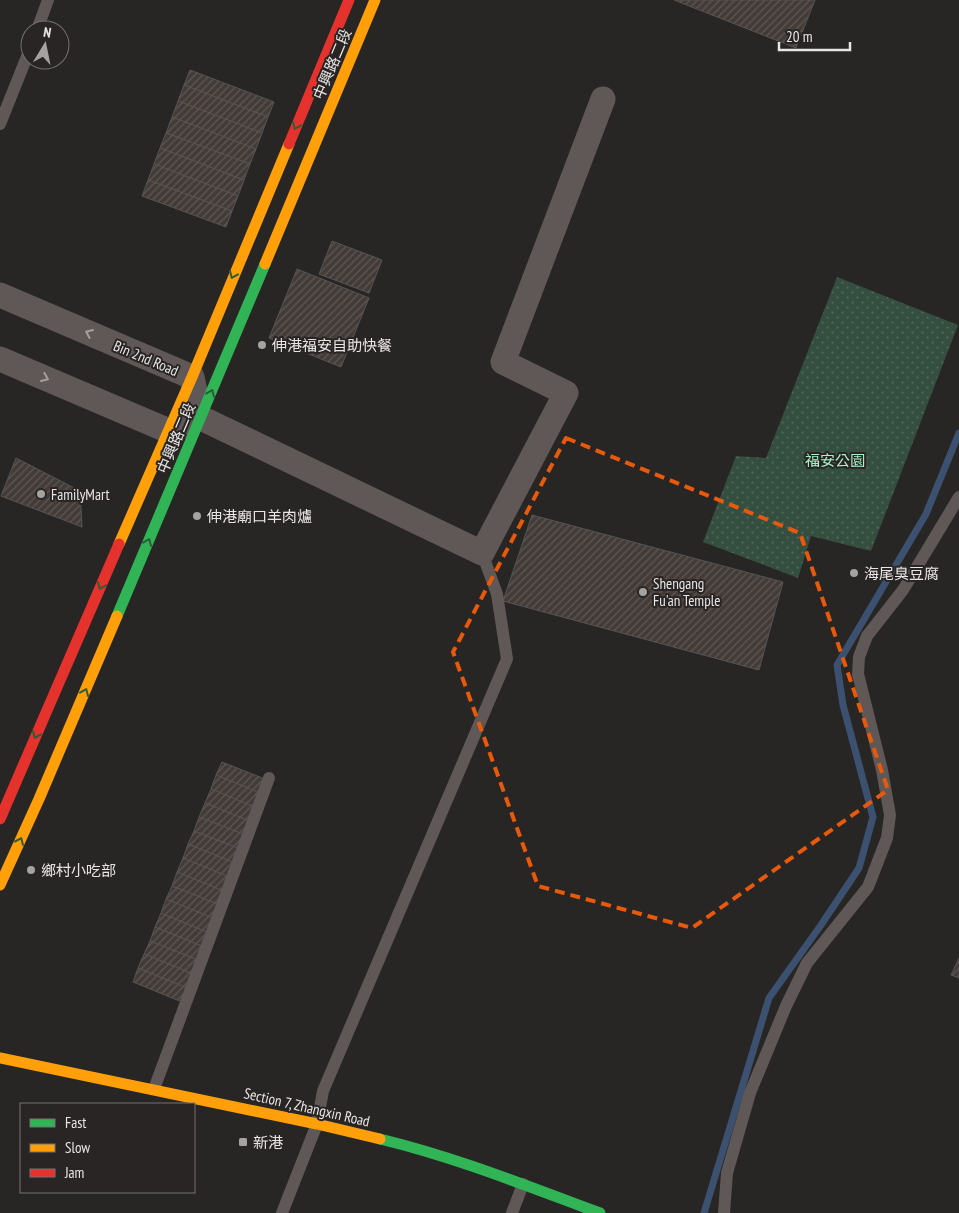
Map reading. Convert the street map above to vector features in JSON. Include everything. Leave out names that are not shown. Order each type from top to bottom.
[{"type":"main road","name":"中興路二段","points":[[0,885],[26,794],[169,431],[349,0]]},
{"type":"main road","name":"中興路二段","points":[[0,819],[26,794],[201,418],[375,0]]},
{"type":"main road","name":"Section 7, Zhangxin Road","points":[[0,1058],[317,1124],[421,1149],[523,1184],[593,1212]]},
{"type":"street","points":[[0,359],[169,431],[201,418],[482,553],[566,393],[503,362],[603,99]]},
{"type":"street","name":"Bin 2nd Road","points":[[0,295],[192,377],[201,418]]},
{"type":"lane","points":[[41,20],[48,0]]},
{"type":"lane","points":[[0,124],[22,70]]},
{"type":"lane","points":[[724,1213],[727,1173],[750,1093],[786,1006],[807,963],[868,887],[887,838],[890,815],[882,770],[858,674],[859,656],[867,636],[903,590],[959,497]]},
{"type":"lane","points":[[282,1213],[317,1124],[323,1091],[506,659],[497,594],[482,553]]},
{"type":"lane","points":[[154,1089],[269,778]]},
{"type":"lane","points":[[0,782],[26,794]]},
{"type":"lane","points":[[512,1213],[523,1184]]},
{"type":"highlighted area","points":[[566,438],[800,533],[888,790],[692,928],[538,886],[453,652]]},
{"type":"green space","name":"福安公園","points":[[837,277],[958,325],[871,551],[811,536],[798,578],[703,542],[736,456],[766,458]]},
{"type":"building","points":[[674,0],[815,0],[796,48]]},
{"type":"building","points":[[190,70],[274,102],[268,117],[184,85]]},
{"type":"building","points":[[184,85],[268,117],[262,133],[178,101]]},
{"type":"building","points":[[178,101],[262,133],[256,149],[172,117]]},
{"type":"building","points":[[172,117],[256,149],[250,164],[166,133]]},
{"type":"building","points":[[166,133],[250,164],[244,180],[160,148]]},
{"type":"building","points":[[160,148],[244,180],[238,196],[154,164]]},
{"type":"building","points":[[154,164],[238,196],[232,211],[148,180]]},
{"type":"building","points":[[148,180],[232,211],[226,227],[142,196]]},
{"type":"building","points":[[332,241],[382,260],[369,293],[319,274]]},
{"type":"building","points":[[297,269],[369,298],[341,367],[269,338]]},
{"type":"building","name":"FamilyMart","points":[[16,458],[80,491],[82,527],[1,496]]},
{"type":"building","name":"Shengang Fu'an Temple","points":[[532,515],[783,582],[759,670],[503,601]]},
{"type":"building","points":[[222,762],[270,781],[265,795],[216,775]]},
{"type":"building","points":[[216,775],[265,795],[259,809],[211,789]]},
{"type":"building","points":[[211,789],[259,809],[254,823],[205,803]]},
{"type":"building","points":[[205,803],[254,823],[248,836],[199,817]]},
{"type":"building","points":[[199,817],[248,836],[243,850],[194,831]]},
{"type":"building","points":[[194,831],[243,850],[237,864],[188,844]]},
{"type":"building","points":[[188,844],[237,864],[232,878],[183,858]]},
{"type":"building","points":[[183,858],[232,878],[226,892],[177,872]]},
{"type":"building","points":[[177,872],[226,892],[220,905],[172,886]]},
{"type":"building","points":[[172,886],[220,905],[215,919],[166,899]]},
{"type":"building","points":[[166,899],[215,919],[209,933],[161,913]]},
{"type":"building","points":[[161,913],[209,933],[204,947],[155,927]]},
{"type":"building","points":[[155,927],[204,947],[198,960],[150,941]]},
{"type":"building","points":[[150,941],[198,960],[193,974],[144,954]]},
{"type":"building","points":[[144,954],[193,974],[187,988],[138,968]]},
{"type":"building","points":[[959,958],[959,978],[951,975]]},
{"type":"building","points":[[138,968],[187,988],[182,1002],[133,982]]},
{"type":"waterway","points":[[704,1213],[769,998],[859,868],[873,817],[843,705],[837,665],[926,514],[959,433]]},
{"type":"traffic: fast","points":[[117,616],[265,264]]},
{"type":"traffic: fast","points":[[380,1139],[463,1163],[600,1213]]},
{"type":"traffic: slow","points":[[265,264],[375,0]]},
{"type":"traffic: slow","points":[[119,544],[192,377],[289,144]]},
{"type":"traffic: slow","points":[[0,885],[117,616]]},
{"type":"traffic: slow","points":[[0,1058],[317,1124],[380,1139]]},
{"type":"traffic: jam","points":[[289,144],[349,0]]},
{"type":"traffic: jam","points":[[0,819],[119,544]]},
{"type":"place","name":"伸港福安自助快餐","points":[[262,345]]},
{"type":"place","name":"FamilyMart","points":[[41,494]]},
{"type":"place","name":"伸港廟口羊肉爐","points":[[197,516]]},
{"type":"place","name":"海尾臭豆腐","points":[[854,573]]},
{"type":"place","name":"Shengang Fu'an Temple","points":[[643,592]]},
{"type":"place","name":"鄉村小吃部","points":[[31,870]]},
{"type":"place","name":"新港","points":[[243,1142]]}]
